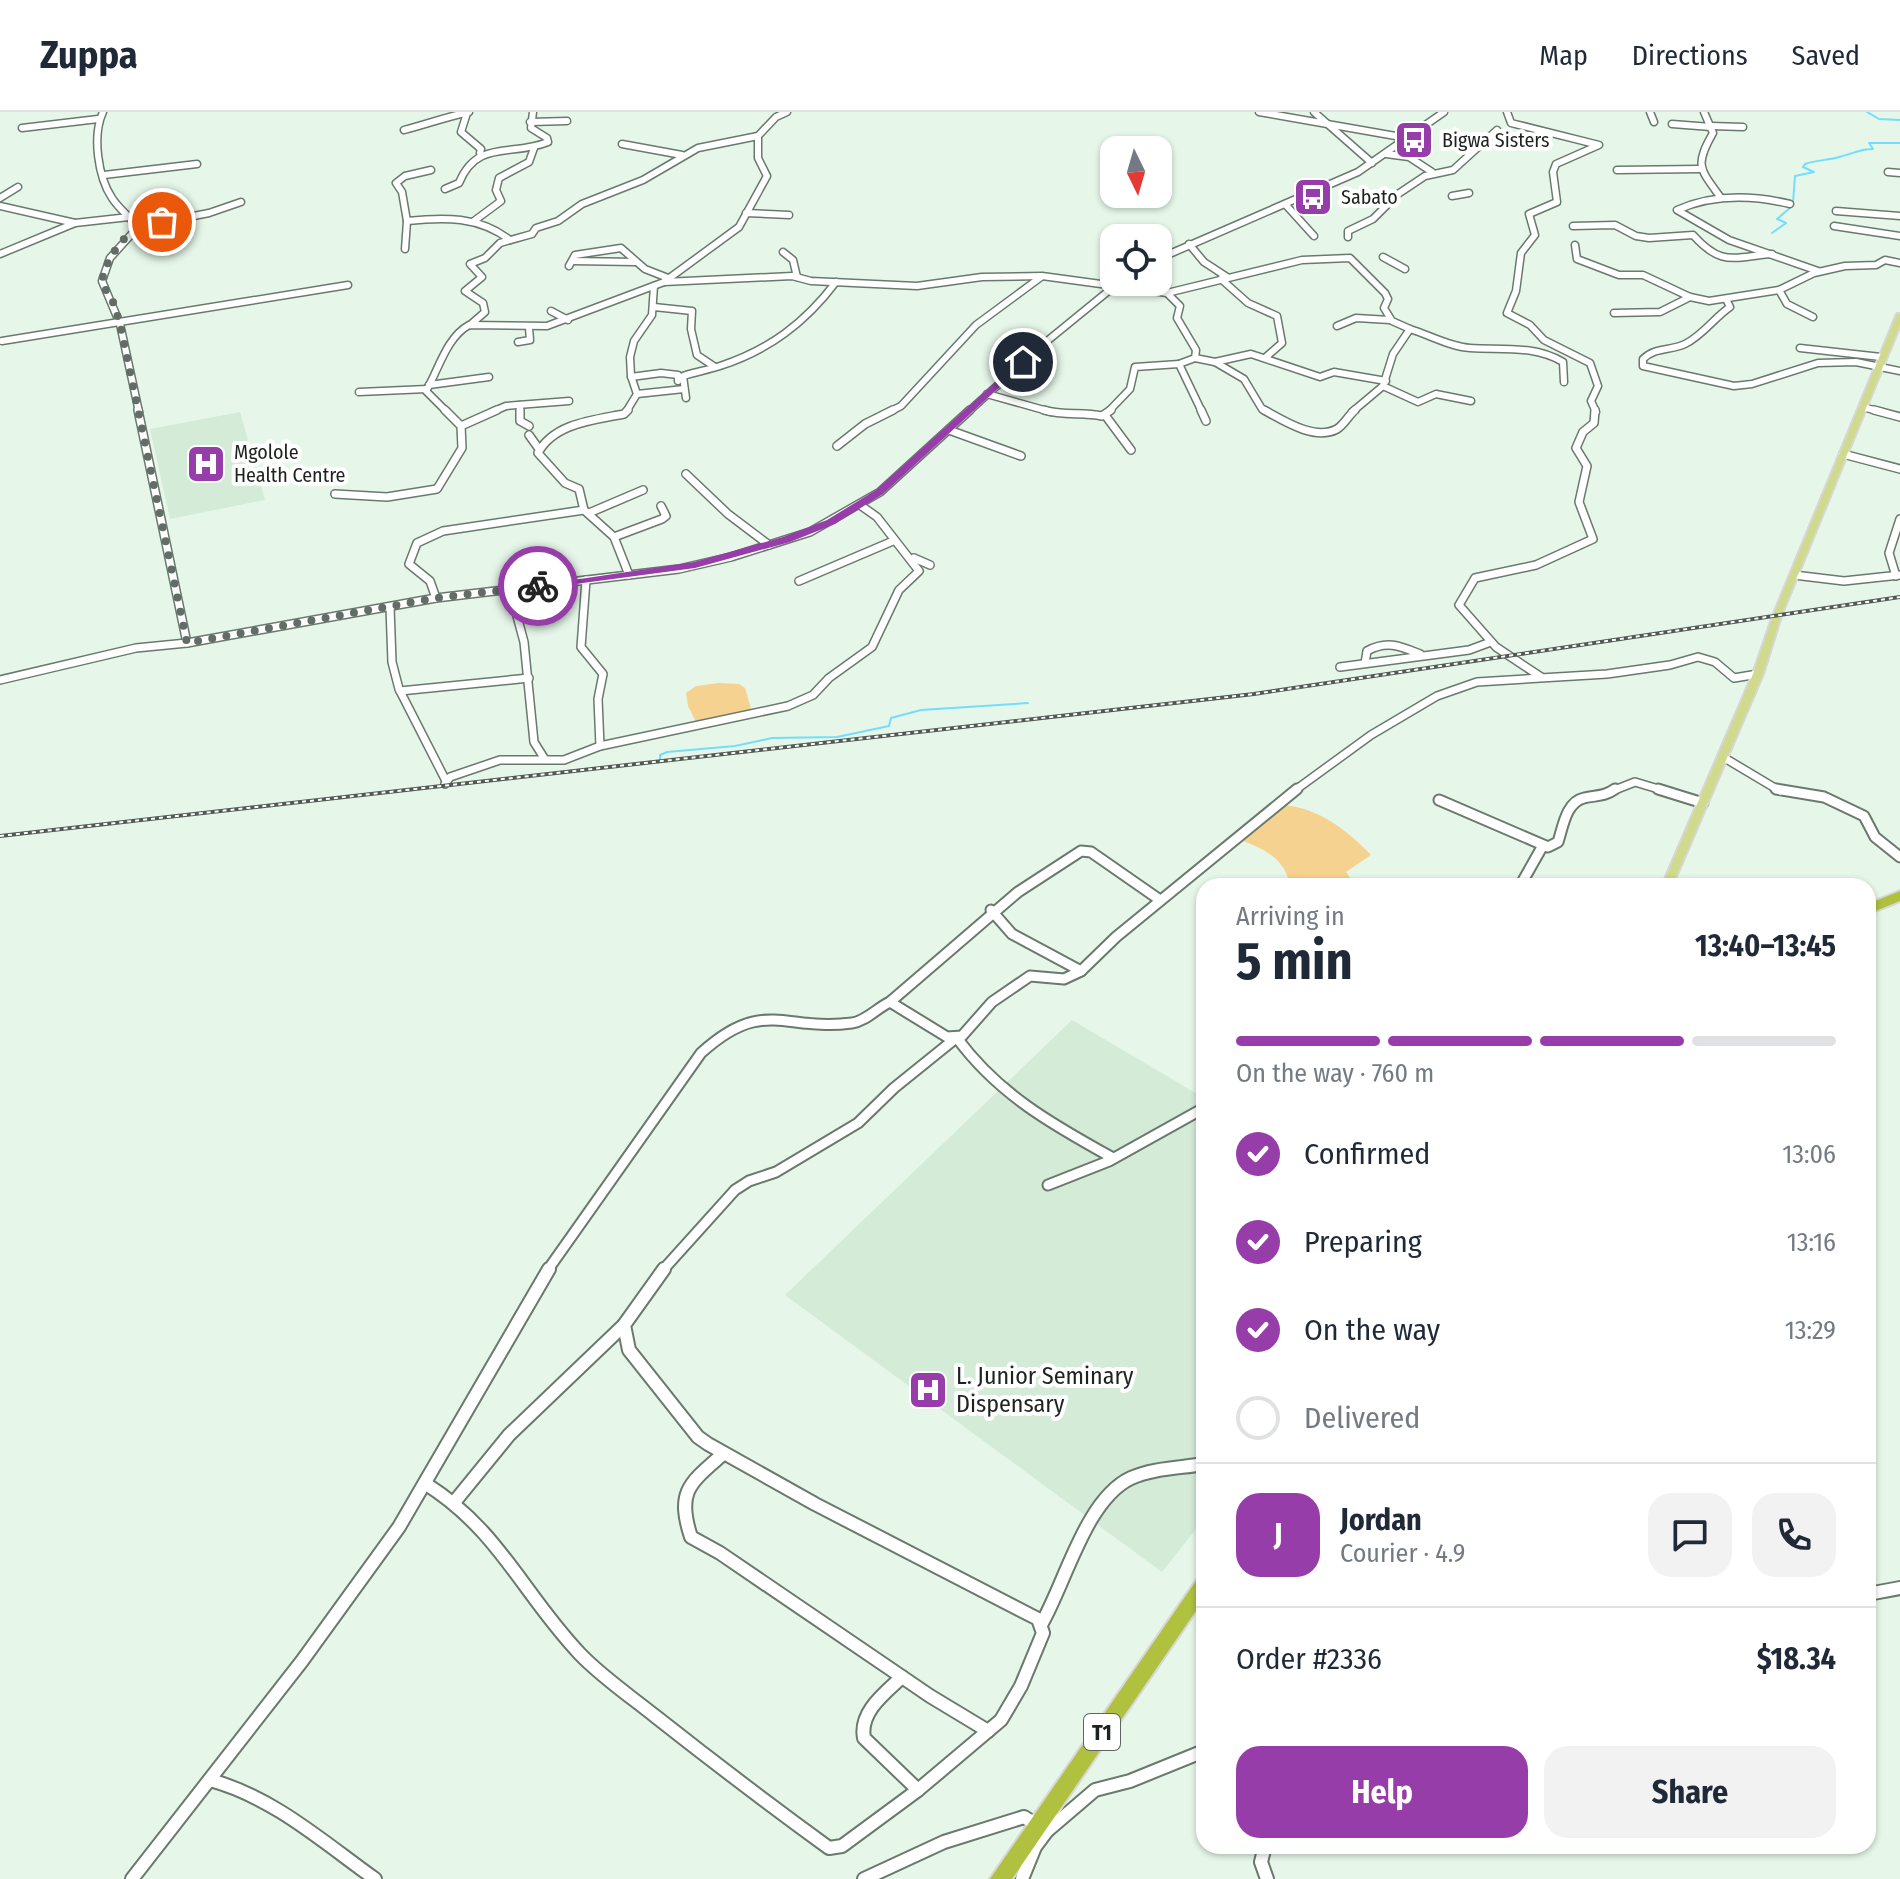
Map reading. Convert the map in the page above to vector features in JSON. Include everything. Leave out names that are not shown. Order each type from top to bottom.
[{"type":"highway","points":[[1876,906],[1900,896]]},
{"type":"highway","name":"T1","points":[[1000,1879],[1042,1828],[1196,1596]]},
{"type":"main road","points":[[1670,878],[1758,674],[1794,575],[1900,316]]},
{"type":"street","points":[[404,130],[428,124],[434,119],[468,112]]},
{"type":"street","points":[[468,112],[461,130],[466,139],[481,149],[480,153]]},
{"type":"street","points":[[445,189],[459,183],[467,166],[480,153],[534,148],[549,140],[531,128],[533,112]]},
{"type":"street","points":[[428,387],[441,368],[448,343],[485,312],[483,303],[465,291],[482,277],[470,264],[485,258],[496,245],[532,234],[536,228],[558,221],[587,202],[643,180],[682,155],[712,143],[758,136],[776,117],[787,112]]},
{"type":"street","points":[[1259,112],[1407,138]]},
{"type":"street","points":[[1314,112],[1372,163]]},
{"type":"street","points":[[1172,252],[1372,163],[1444,112]]},
{"type":"street","points":[[1507,112],[1511,123],[1599,145],[1556,164],[1553,172],[1557,202],[1529,214],[1535,235],[1521,253],[1516,291],[1507,313],[1530,325],[1544,340],[1590,363],[1598,386],[1591,401],[1596,413],[1594,423],[1583,432],[1576,448],[1587,466],[1579,502],[1593,539],[1557,556],[1493,577],[1475,578],[1459,605],[1488,643],[1505,657],[1544,679]]},
{"type":"street","points":[[1650,112],[1654,122]]},
{"type":"street","points":[[1704,112],[1712,136],[1699,159],[1700,169],[1721,198]]},
{"type":"street","points":[[22,128],[100,115],[96,137],[111,197],[138,227]]},
{"type":"street","points":[[530,122],[567,121]]},
{"type":"street","points":[[1672,124],[1743,127]]},
{"type":"street","points":[[1348,237],[1348,231],[1373,219],[1398,194],[1432,172],[1453,170],[1497,130]]},
{"type":"street","points":[[469,325],[529,328],[568,320],[678,274],[739,227],[767,176],[758,158],[758,136]]},
{"type":"street","points":[[622,144],[682,155]]},
{"type":"street","points":[[474,221],[501,201],[496,190],[502,175],[526,165],[534,148]]},
{"type":"street","points":[[1389,152],[1404,155],[1432,172]]},
{"type":"street","points":[[104,175],[197,164]]},
{"type":"street","points":[[1617,170],[1700,169]]},
{"type":"street","points":[[405,249],[407,221],[402,192],[396,183],[405,176],[431,170]]},
{"type":"street","points":[[1888,172],[1900,173]]},
{"type":"street","points":[[0,198],[18,187]]},
{"type":"street","points":[[1452,196],[1469,193]]},
{"type":"street","points":[[1790,204],[1760,198],[1721,198],[1677,210],[1729,240],[1822,272]]},
{"type":"street","points":[[187,643],[120,324],[102,277],[113,255],[138,227],[209,213],[241,202]]},
{"type":"street","points":[[1285,204],[1314,236]]},
{"type":"street","points":[[0,206],[75,223]]},
{"type":"street","points":[[1836,211],[1900,216]]},
{"type":"street","points":[[746,213],[789,215]]},
{"type":"street","points":[[0,254],[75,223],[129,217]]},
{"type":"street","points":[[407,221],[440,217],[474,221],[495,228],[510,240]]},
{"type":"street","points":[[1573,226],[1615,225],[1636,236],[1649,238],[1693,235],[1710,254],[1722,258],[1776,254]]},
{"type":"street","points":[[1834,226],[1900,236]]},
{"type":"street","points":[[1189,244],[1248,303],[1277,316],[1282,343],[1266,357]]},
{"type":"street","points":[[1575,245],[1577,259],[1585,264],[1619,275],[1643,275],[1690,297],[1709,301],[1779,290],[1845,266],[1876,265],[1885,260],[1900,263]]},
{"type":"street","points":[[635,262],[571,264],[575,255],[611,248],[623,249],[635,262],[666,280],[797,277],[926,286],[982,277],[1041,277],[1100,282]]},
{"type":"street","points":[[783,252],[793,260],[797,277]]},
{"type":"street","points":[[1383,257],[1405,269]]},
{"type":"street","points":[[1172,292],[1302,260],[1354,259],[1385,293],[1388,299],[1384,308],[1390,320]]},
{"type":"street","points":[[837,446],[865,424],[901,406],[976,325],[1041,277]]},
{"type":"street","points":[[686,398],[683,376],[715,367],[791,333],[813,314],[836,282]]},
{"type":"street","points":[[2,341],[348,285]]},
{"type":"street","points":[[539,449],[576,423],[624,414],[631,408],[637,394],[629,360],[632,345],[649,323],[654,307],[654,286]]},
{"type":"street","points":[[1779,290],[1787,304],[1813,317]]},
{"type":"street","points":[[0,680],[136,648],[187,643],[436,598],[687,567],[810,532],[880,492],[987,394],[1104,296]]},
{"type":"street","points":[[1170,296],[1180,306],[1177,318],[1196,350],[1195,358]]},
{"type":"street","points":[[1614,313],[1657,313],[1690,297]]},
{"type":"street","points":[[1726,299],[1730,307],[1691,340],[1680,346],[1651,351],[1643,359],[1643,366],[1648,370],[1734,386],[1752,384],[1818,363],[1879,361]]},
{"type":"street","points":[[654,307],[692,311],[691,329],[697,355],[715,367]]},
{"type":"street","points":[[551,311],[568,320]]},
{"type":"street","points":[[1337,326],[1356,318],[1390,320],[1467,348],[1505,347],[1551,355],[1563,362],[1564,382]]},
{"type":"street","points":[[518,342],[530,340],[529,328]]},
{"type":"street","points":[[987,394],[1061,415],[1105,415],[1130,389],[1136,379],[1135,367],[1179,364],[1195,358],[1215,362],[1244,379],[1262,409],[1317,433],[1340,428],[1349,415],[1385,383],[1393,354],[1410,329]]},
{"type":"street","points":[[1800,348],[1879,361],[1900,371]]},
{"type":"street","points":[[1215,362],[1243,355],[1266,357],[1320,377],[1334,372],[1385,383],[1418,402],[1449,388]]},
{"type":"street","points":[[1179,364],[1206,421]]},
{"type":"street","points":[[631,377],[671,372],[678,375],[678,381]]},
{"type":"street","points":[[359,392],[428,387],[489,377]]},
{"type":"street","points":[[335,494],[387,497],[437,489],[462,448],[461,426],[428,387]]},
{"type":"street","points":[[637,394],[684,389]]},
{"type":"street","points":[[1436,394],[1471,401]]},
{"type":"street","points":[[461,426],[497,409],[569,401]]},
{"type":"street","points":[[520,405],[520,421],[529,426]]},
{"type":"street","points":[[1862,407],[1900,417]]},
{"type":"street","points":[[1105,415],[1131,450]]},
{"type":"street","points":[[949,430],[1021,456]]},
{"type":"street","points":[[529,435],[539,449],[538,453],[565,483],[579,489],[587,512],[614,537],[629,575]]},
{"type":"street","points":[[1843,454],[1900,469]]},
{"type":"street","points":[[686,474],[728,514],[769,545]]},
{"type":"street","points":[[436,598],[430,581],[409,564],[412,549],[426,537],[466,526],[587,512],[643,490]]},
{"type":"street","points":[[860,505],[877,514],[893,541],[914,558],[930,565]]},
{"type":"street","points":[[614,537],[662,519],[666,516],[661,506]]},
{"type":"street","points":[[1794,575],[1844,581],[1898,576],[1889,553],[1900,519]]},
{"type":"street","points":[[799,581],[893,541]]},
{"type":"street","points":[[390,607],[392,662],[400,691],[441,766],[445,783],[450,777],[500,760],[564,760],[600,746],[802,702],[872,647],[899,590],[919,571],[914,558]]},
{"type":"street","points":[[586,580],[581,647],[603,674],[598,699],[600,746]]},
{"type":"street","points":[[510,590],[522,627],[534,742],[544,758]]},
{"type":"street","points":[[1365,663],[1367,651],[1378,644],[1394,643],[1423,656]]},
{"type":"street","points":[[1340,667],[1469,650],[1488,643]]},
{"type":"street","points":[[456,1500],[498,1447],[529,1415],[599,1353],[624,1325],[672,1258],[735,1190],[789,1165],[858,1123],[894,1088],[966,1032],[992,1002],[1030,976],[1064,979],[1081,971],[1160,900],[1317,773],[1437,696],[1477,682],[1650,669],[1698,657],[1715,662],[1734,678],[1758,674]]},
{"type":"street","points":[[400,691],[529,678]]},
{"type":"street","points":[[1723,757],[1781,792],[1824,797],[1864,816],[1875,837],[1900,857]]},
{"type":"street","points":[[1439,800],[1542,847],[1558,842],[1570,806],[1581,798],[1605,796],[1622,785],[1635,782],[1703,803]]},
{"type":"street","points":[[1525,878],[1542,847]]},
{"type":"street","points":[[132,1879],[282,1691],[352,1595],[426,1484],[513,1326],[579,1221],[701,1053],[716,1037],[734,1025],[753,1019],[859,1021],[890,1002],[899,989],[922,974],[991,910],[1068,858],[1087,850],[1160,900]]},
{"type":"street","points":[[991,910],[1000,923],[1020,939],[1081,971]]},
{"type":"street","points":[[890,1002],[947,1037],[956,1038],[972,1061],[1014,1100],[1113,1158]]},
{"type":"street","points":[[1048,1185],[1113,1158],[1196,1112]]},
{"type":"street","points":[[624,1325],[629,1350],[698,1437],[829,1512],[1032,1615],[1042,1623]]},
{"type":"street","points":[[723,1454],[700,1473],[686,1491],[683,1518],[691,1537],[988,1731]]},
{"type":"street","points":[[426,1484],[456,1500],[510,1558],[541,1609],[580,1654],[711,1762],[829,1848],[842,1846],[918,1790],[1006,1713],[1043,1633],[1042,1623],[1059,1594],[1094,1516],[1117,1488],[1141,1475],[1196,1465]]},
{"type":"street","points":[[1876,1592],[1900,1588]]},
{"type":"street","points":[[902,1677],[864,1720],[861,1731],[864,1738],[918,1790]]},
{"type":"street","points":[[1022,1879],[1042,1828],[1095,1790],[1130,1781],[1196,1754]]},
{"type":"street","points":[[210,1780],[226,1783],[257,1798],[375,1879]]},
{"type":"street","points":[[864,1879],[885,1867],[957,1838],[1024,1817],[1042,1828]]},
{"type":"street","points":[[1263,1854],[1261,1862],[1267,1879]]},
{"type":"shaded area","name":"Mgolole Health Centre","points":[[240,412],[265,500],[170,519],[150,429]]},
{"type":"shaded area","points":[[739,684],[745,688],[752,712],[696,722],[686,693],[696,686]]},
{"type":"shaded area","points":[[1283,805],[1309,811],[1332,822],[1371,855],[1346,872],[1350,878],[1288,878],[1275,858],[1235,838]]},
{"type":"shaded area","points":[[1072,1020],[1196,1093],[1196,1529],[1162,1572],[785,1295]]},
{"type":"waterway","points":[[1867,112],[1879,119],[1900,120]]},
{"type":"waterway","points":[[1793,203],[1795,176],[1814,172],[1803,167],[1805,164],[1873,149],[1869,143],[1900,143]]},
{"type":"waterway","points":[[1772,233],[1786,223],[1777,219],[1790,208]]},
{"type":"waterway","points":[[660,759],[660,755],[667,752],[735,746],[772,738],[837,737],[889,726],[891,718],[921,710],[1028,703]]},
{"type":"railway","points":[[0,836],[1254,694],[1900,597]]},
{"type":"way so far","points":[[162,222],[138,227],[113,255],[102,277],[102,284],[112,299],[120,324],[187,643],[436,598],[538,586]]},
{"type":"place","name":"Bigwa Sisters","points":[[1414,140]]},
{"type":"place","name":"Sabato","points":[[1313,197]]},
{"type":"place","name":"Mgolole Health Centre","points":[[206,464]]},
{"type":"place","name":"L. Junior Seminary Dispensary","points":[[928,1390]]},
{"type":"route","points":[[538,586],[695,565],[810,532],[880,492],[1023,362]]}]
